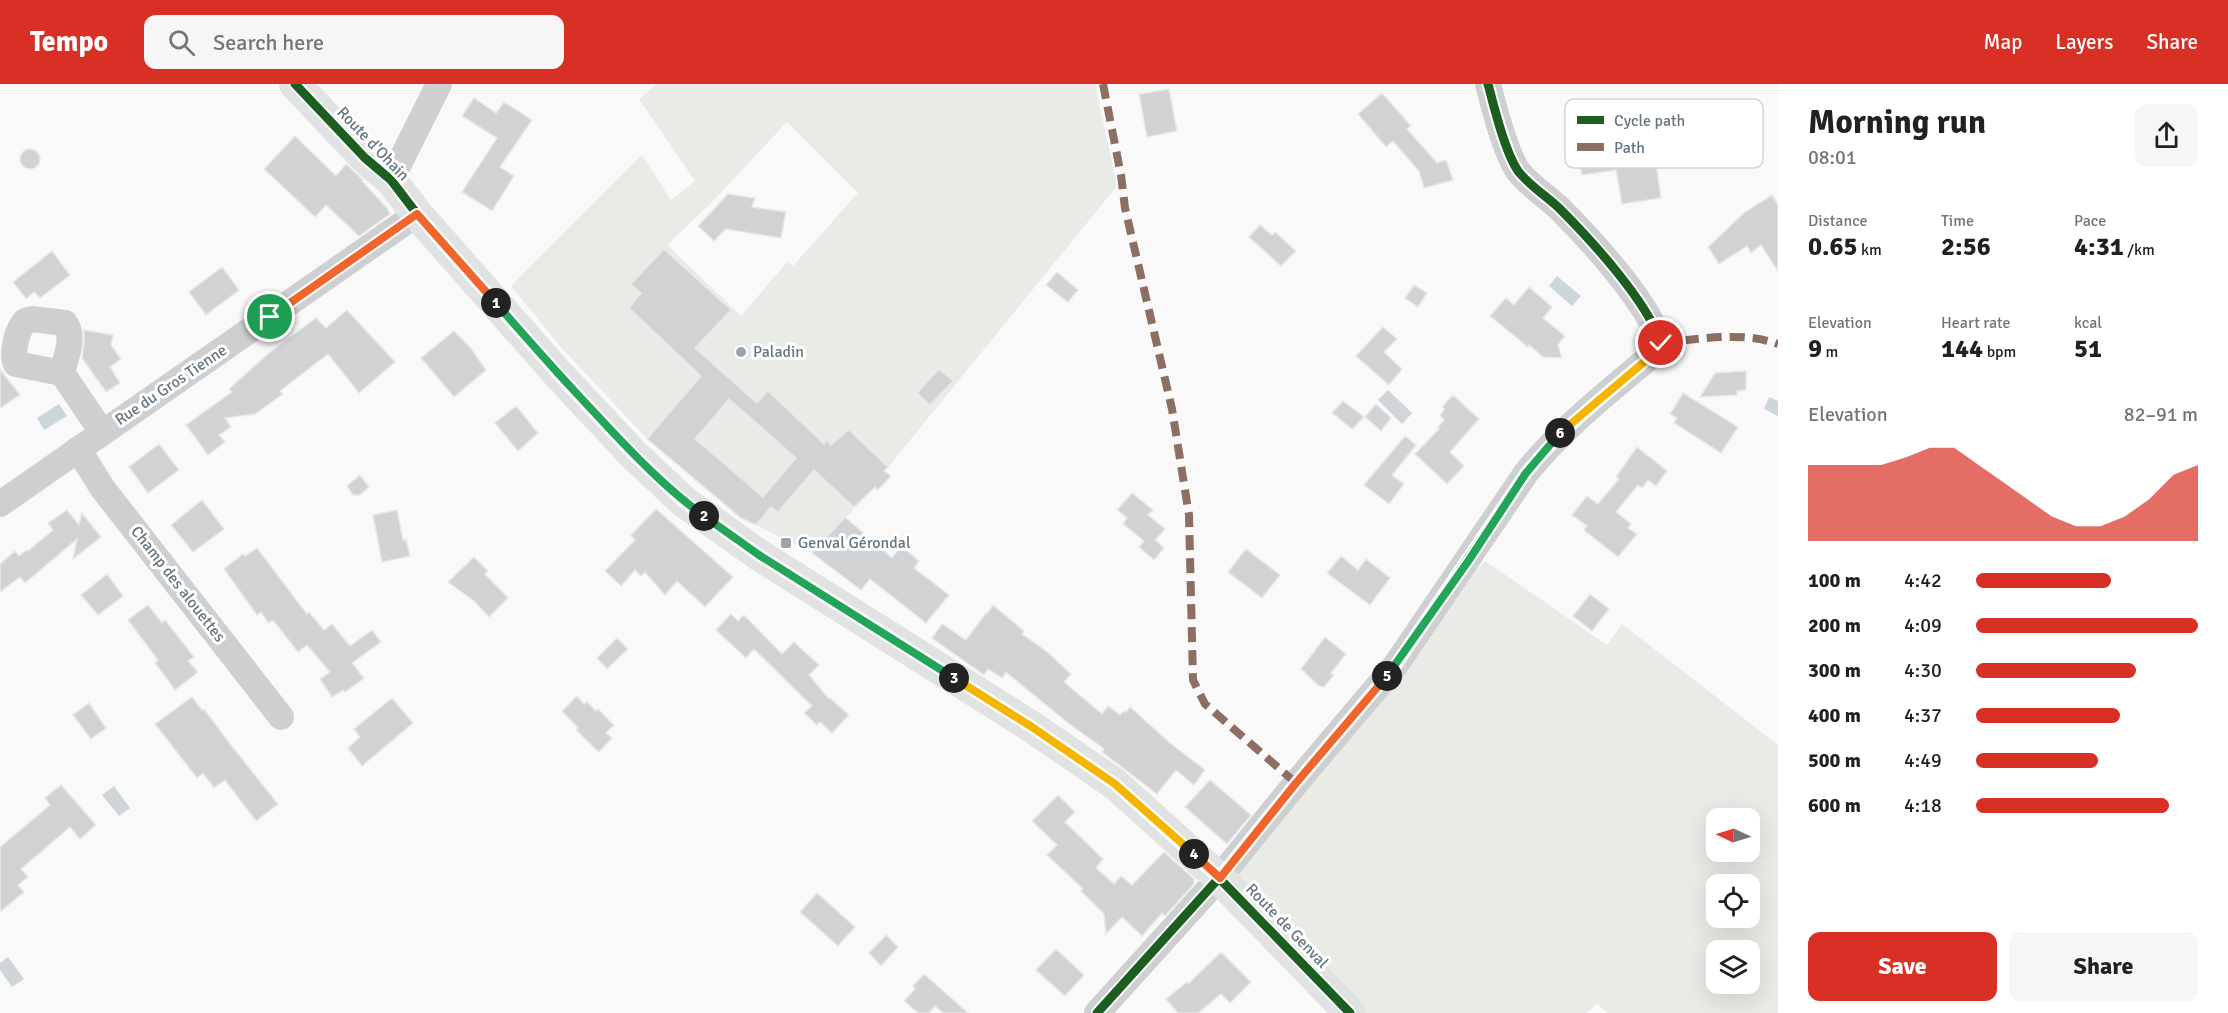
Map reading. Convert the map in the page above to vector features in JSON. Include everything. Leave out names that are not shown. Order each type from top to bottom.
[{"type":"main road","name":"Route d'Ohain","points":[[295,84],[365,158],[391,180],[417,214],[559,375],[633,454],[683,501],[759,555]]},
{"type":"main road","name":"Route de Genval","points":[[759,555],[1075,755],[1115,784],[1220,878],[1350,1013]]},
{"type":"street","points":[[391,180],[439,84]]},
{"type":"street","points":[[1096,1013],[1220,878],[1296,783],[1395,666],[1526,473],[1543,452],[1562,432],[1657,351],[1661,343],[1657,332],[1637,300],[1607,261],[1579,228],[1518,170],[1501,129],[1488,84]]},
{"type":"street","name":"Rue du Gros Tienne","points":[[0,504],[417,214]]},
{"type":"street","name":"Rue du Gros Tienne","points":[[62,373],[102,432]]},
{"type":"street","name":"Champ des alouettes","points":[[78,449],[104,489],[281,717]]},
{"type":"shaded area","points":[[657,84],[1095,84],[1117,186],[889,466],[868,487],[871,491],[812,553],[742,518],[647,439],[559,345],[511,286],[642,155],[671,200],[695,181],[639,99]],"holes":[[[787,122],[858,193],[793,266],[787,262],[741,316],[667,245],[713,201]]]},
{"type":"shaded area","points":[[1557,276],[1581,296],[1572,306],[1549,286]]},
{"type":"shaded area","points":[[1388,390],[1412,413],[1402,424],[1378,400]]},
{"type":"shaded area","points":[[1769,397],[1778,401],[1778,416],[1764,409]]},
{"type":"shaded area","points":[[59,404],[67,416],[44,430],[37,418]]},
{"type":"shaded area","points":[[1485,561],[1607,645],[1622,624],[1778,745],[1778,1013],[1607,1013],[1597,1003],[1587,1013],[1365,1013],[1223,871],[1402,651]]},
{"type":"shaded area","points":[[114,786],[130,808],[119,816],[102,795]]},
{"type":"shaded area","points":[[8,957],[24,979],[12,987],[0,970],[0,963]]},
{"type":"building","points":[[1169,89],[1177,131],[1147,137],[1139,94]]},
{"type":"building","points":[[1382,93],[1411,126],[1407,129],[1437,163],[1446,160],[1453,180],[1424,188],[1419,171],[1393,141],[1386,147],[1358,114]]},
{"type":"building","points":[[474,98],[496,113],[504,102],[532,120],[500,167],[514,176],[492,211],[462,192],[497,138],[462,116]]},
{"type":"building","points":[[295,136],[336,176],[346,164],[363,180],[390,214],[359,236],[326,205],[315,217],[264,169]]},
{"type":"building","points":[[30,149],[37,152],[40,159],[37,166],[30,169],[23,166],[20,159],[23,152]]},
{"type":"building","points":[[1581,168],[1657,168],[1661,198],[1622,204],[1616,170],[1582,175]]},
{"type":"building","points":[[728,194],[755,198],[752,207],[786,212],[781,238],[726,229],[714,241],[698,226]]},
{"type":"building","points":[[1772,195],[1778,205],[1778,271],[1761,245],[1751,253],[1747,246],[1719,264],[1708,247],[1745,212]]},
{"type":"building","points":[[1260,225],[1272,235],[1275,232],[1296,251],[1281,266],[1249,237]]},
{"type":"building","points":[[664,249],[731,310],[695,348],[757,403],[768,391],[824,444],[827,440],[831,445],[849,430],[888,467],[884,471],[891,476],[878,490],[875,487],[854,507],[814,470],[778,512],[771,507],[756,525],[741,518],[647,439],[701,376],[629,308],[641,293],[631,284]],"holes":[[[729,399],[796,458],[763,497],[695,439]]]},
{"type":"building","points":[[52,251],[70,275],[40,298],[34,292],[26,299],[13,282]]},
{"type":"building","points":[[222,267],[239,290],[206,315],[189,292]]},
{"type":"building","points":[[1057,272],[1078,290],[1068,302],[1046,285]]},
{"type":"building","points":[[1414,285],[1427,293],[1418,307],[1405,298]]},
{"type":"building","points":[[1529,287],[1552,307],[1543,318],[1565,336],[1558,345],[1562,358],[1543,357],[1490,316],[1506,298],[1514,305]]},
{"type":"building","points":[[347,310],[395,362],[359,393],[328,354],[280,391],[283,394],[255,414],[225,418],[231,427],[219,435],[225,442],[208,455],[186,425],[232,392],[229,389],[269,353],[316,318],[326,328]]},
{"type":"building","points":[[1383,327],[1397,339],[1384,352],[1402,369],[1389,385],[1356,356]]},
{"type":"building","points":[[84,330],[113,335],[111,345],[121,359],[110,367],[120,383],[106,392],[82,358]]},
{"type":"building","points":[[454,331],[470,347],[486,370],[454,397],[421,358]]},
{"type":"building","points":[[0,369],[20,395],[0,408]]},
{"type":"building","points":[[939,369],[953,381],[930,405],[917,393]]},
{"type":"building","points":[[1746,371],[1746,390],[1737,391],[1737,395],[1700,397],[1715,373]]},
{"type":"building","points":[[1683,393],[1738,427],[1721,453],[1674,423],[1677,418],[1670,414]]},
{"type":"building","points":[[1453,395],[1479,419],[1450,452],[1464,466],[1447,484],[1415,454],[1439,429],[1438,427],[1444,420],[1440,415],[1445,409],[1442,407]]},
{"type":"building","points":[[1343,401],[1364,417],[1352,429],[1332,413]]},
{"type":"building","points":[[1376,404],[1391,418],[1381,431],[1365,417]]},
{"type":"building","points":[[516,406],[538,433],[518,451],[495,423]]},
{"type":"building","points":[[1405,436],[1416,445],[1392,475],[1404,484],[1389,504],[1364,485]]},
{"type":"building","points":[[159,444],[179,470],[148,493],[129,467]]},
{"type":"building","points":[[1637,447],[1667,471],[1656,486],[1648,480],[1642,488],[1638,485],[1616,512],[1631,524],[1628,528],[1637,534],[1618,557],[1584,530],[1587,526],[1572,515],[1587,496],[1598,504],[1619,479],[1616,477]]},
{"type":"building","points":[[360,475],[369,487],[360,495],[353,495],[347,486]]},
{"type":"building","points":[[1132,493],[1153,510],[1148,515],[1165,529],[1155,540],[1164,548],[1154,560],[1139,547],[1144,541],[1123,524],[1127,518],[1117,510]]},
{"type":"building","points":[[202,500],[224,529],[193,552],[171,525]]},
{"type":"building","points":[[656,509],[733,577],[705,607],[677,581],[665,595],[645,572],[641,576],[635,570],[621,586],[605,571],[635,540],[631,535]]},
{"type":"building","points":[[67,510],[79,525],[82,513],[101,537],[73,559],[77,539],[25,583],[20,577],[0,592],[0,564],[15,551],[19,556],[28,551],[53,530],[48,523]]},
{"type":"building","points":[[397,510],[403,540],[406,539],[410,556],[382,562],[373,515]]},
{"type":"building","points":[[845,517],[892,558],[901,546],[919,561],[914,568],[949,595],[926,623],[870,579],[861,590],[812,553]]},
{"type":"building","points":[[257,548],[307,614],[309,612],[324,630],[332,624],[350,646],[372,630],[381,642],[352,663],[364,678],[345,692],[343,690],[332,697],[320,679],[330,672],[307,645],[298,652],[273,620],[268,623],[261,612],[257,615],[224,569],[243,554],[245,556]]},
{"type":"building","points":[[1246,549],[1280,575],[1262,598],[1228,572]]},
{"type":"building","points":[[1341,556],[1358,570],[1366,559],[1390,578],[1370,605],[1327,573]]},
{"type":"building","points":[[474,557],[488,571],[485,574],[508,598],[489,617],[474,601],[448,582]]},
{"type":"building","points":[[107,574],[123,596],[98,615],[81,595]]},
{"type":"building","points":[[1590,594],[1609,609],[1592,631],[1573,616]]},
{"type":"building","points":[[148,605],[162,623],[165,620],[194,657],[188,661],[198,672],[175,690],[155,663],[158,660],[128,620]]},
{"type":"building","points":[[993,605],[1024,631],[1022,634],[1046,651],[1071,674],[1064,682],[1102,714],[1108,706],[1120,715],[1130,707],[1170,743],[1205,770],[1194,785],[1176,770],[1157,794],[1102,752],[1104,749],[1006,672],[1002,678],[988,669],[984,675],[932,638],[942,624],[966,640]]},
{"type":"building","points":[[731,614],[738,621],[744,615],[782,654],[794,642],[819,665],[809,675],[829,699],[849,715],[832,733],[820,722],[817,725],[804,713],[812,706],[754,649],[746,658],[716,630]]},
{"type":"building","points":[[1325,637],[1346,654],[1331,673],[1334,675],[1324,687],[1319,686],[1301,669]]},
{"type":"building","points":[[617,638],[628,649],[607,669],[597,658]]},
{"type":"building","points":[[577,696],[584,704],[587,702],[596,711],[598,709],[614,725],[606,733],[612,738],[599,752],[576,730],[578,728],[562,711]]},
{"type":"building","points":[[192,697],[202,710],[204,709],[278,804],[256,821],[225,780],[214,788],[203,773],[197,778],[155,724]]},
{"type":"building","points":[[392,698],[413,723],[362,766],[348,748],[360,737],[354,729]]},
{"type":"building","points":[[89,703],[106,728],[91,739],[73,715]]},
{"type":"building","points":[[1210,780],[1251,815],[1227,844],[1185,807]]},
{"type":"building","points":[[61,785],[96,825],[80,839],[70,827],[21,869],[28,877],[18,885],[24,892],[0,912],[0,847],[50,805],[45,798]]},
{"type":"building","points":[[1058,795],[1075,812],[1065,822],[1103,859],[1096,868],[1114,884],[1121,876],[1132,885],[1164,852],[1194,879],[1194,884],[1165,916],[1162,913],[1142,936],[1122,917],[1106,934],[1104,914],[1081,891],[1083,889],[1047,855],[1057,845],[1032,821]]},
{"type":"building","points":[[817,893],[855,927],[838,946],[800,912]]},
{"type":"building","points":[[886,935],[898,947],[881,966],[869,953]]},
{"type":"building","points":[[1056,949],[1084,975],[1065,996],[1036,970]]},
{"type":"building","points":[[1221,952],[1251,982],[1230,1003],[1221,994],[1198,1013],[1178,1013],[1166,999],[1187,982],[1189,983]]},
{"type":"building","points":[[924,974],[968,1013],[943,1013],[935,1006],[929,1013],[918,1013],[904,1001]]},
{"type":"marked path","points":[[1103,84],[1121,175],[1125,208],[1172,409],[1189,515],[1193,680],[1205,704],[1296,783]]},
{"type":"marked path","points":[[1661,343],[1735,337],[1778,344]]},
{"type":"cycle path","points":[[295,84],[365,158],[391,180],[417,214],[559,375],[633,454],[683,501],[759,555],[1032,727],[1115,784],[1219,878],[1350,1013]]},
{"type":"cycle path","points":[[1097,1013],[1219,878],[1395,666],[1526,473],[1572,424],[1657,351],[1661,343],[1644,309],[1617,272],[1559,208],[1518,171],[1504,141],[1488,84]]},
{"type":"place","name":"Paladin","points":[[741,352]]},
{"type":"place","name":"Genval Gérondal","points":[[786,543]]},
{"type":"route","points":[[270,317],[417,214],[559,375],[633,454],[683,501],[759,555],[1075,755],[1115,784],[1220,878],[1296,783],[1395,666],[1526,473],[1543,452],[1562,432],[1657,351],[1661,343]]}]
